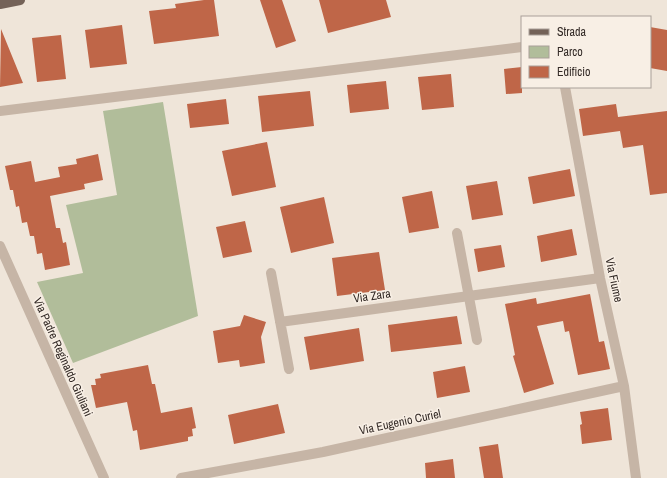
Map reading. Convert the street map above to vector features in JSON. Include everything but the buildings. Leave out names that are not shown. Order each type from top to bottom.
[{"type":"main road","points":[[0,4],[20,0]]},
{"type":"street","points":[[0,111],[521,47]]},
{"type":"street","name":"Via Fiume","points":[[565,88],[600,278],[624,386],[636,478]]},
{"type":"street","points":[[457,233],[477,340]]},
{"type":"street","name":"Via Padre Reginaldo Giuliani","points":[[0,246],[104,478]]},
{"type":"street","points":[[271,273],[289,369]]},
{"type":"street","name":"Via Zara","points":[[280,322],[600,278]]},
{"type":"street","name":"Via Eugenio Curiel","points":[[181,478],[323,452],[624,386]]},
{"type":"green space","points":[[163,102],[198,316],[73,363],[37,282],[83,273],[66,205],[117,195],[103,111]]}]
